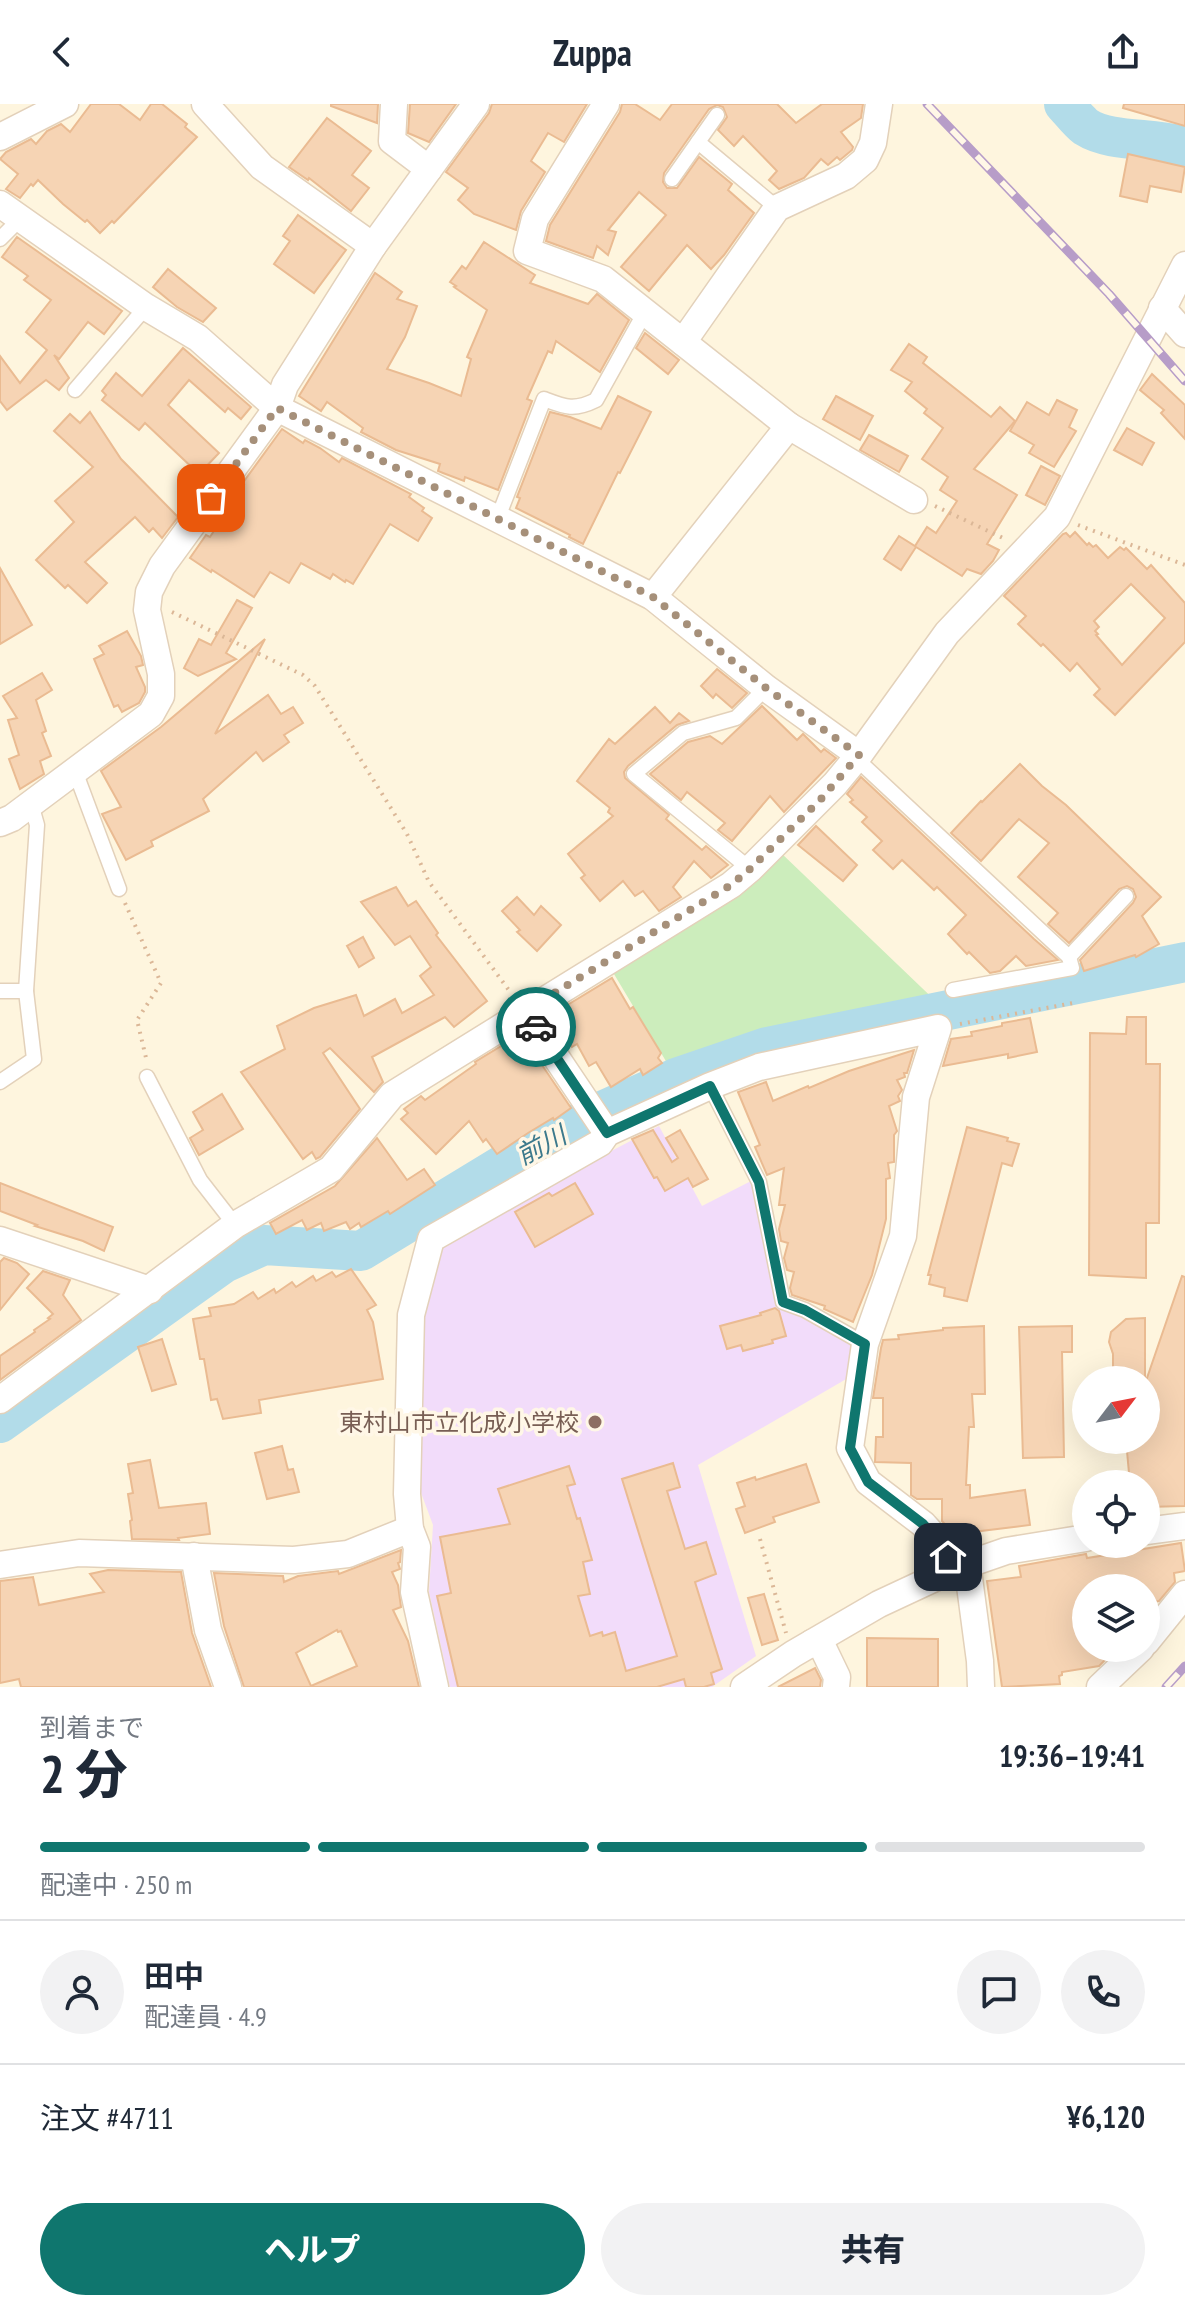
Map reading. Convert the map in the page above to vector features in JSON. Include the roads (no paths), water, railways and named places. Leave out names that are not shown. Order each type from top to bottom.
[{"type":"street","points":[[0,137],[65,104]]},
{"type":"street","points":[[205,104],[262,167],[373,246]]},
{"type":"street","points":[[394,104],[392,141],[429,169]]},
{"type":"street","points":[[0,823],[12,818],[151,714],[161,696],[161,674],[147,610],[149,592],[162,566],[277,408],[285,385],[373,246],[476,104]]},
{"type":"street","points":[[606,104],[535,219],[527,251],[603,279],[789,426],[914,500]]},
{"type":"street","points":[[683,342],[777,208],[846,176],[865,160],[873,143],[879,104]]},
{"type":"street","points":[[10,212],[146,307],[198,338],[277,408],[653,597],[766,688],[859,755]]},
{"type":"street","points":[[0,1400],[235,1225],[331,1169],[392,1095],[731,885],[750,869],[835,784],[947,633],[1057,517],[1185,265]]},
{"type":"street","points":[[1162,308],[1185,334]]},
{"type":"street","points":[[653,597],[789,426]]},
{"type":"street","points":[[525,1011],[607,1133]]},
{"type":"street","points":[[435,1687],[414,1592],[417,1547],[410,1529],[407,1494],[411,1315],[431,1239],[600,1143],[607,1133],[710,1086],[759,1067],[938,1028],[916,1097],[903,1236],[865,1344],[850,1448],[868,1482],[923,1524],[961,1566],[980,1661],[981,1687]]},
{"type":"street","points":[[0,1240],[150,1290]]},
{"type":"street","points":[[1160,1529],[1185,1526]]},
{"type":"street","points":[[0,1565],[79,1553],[294,1560],[348,1554],[410,1529]]},
{"type":"street","points":[[744,1687],[800,1643],[961,1566],[1006,1551],[1072,1540]]},
{"type":"street","points":[[194,1556],[208,1630],[228,1687]]},
{"type":"street","points":[[1160,1625],[1185,1594]]},
{"type":"street","points":[[800,1643],[823,1648],[837,1677],[836,1687]]},
{"type":"street","points":[[1100,1687],[1126,1662]]},
{"type":"lane","points":[[672,179],[717,115]]},
{"type":"lane","points":[[698,142],[777,208]]},
{"type":"lane","points":[[0,239],[10,212]]},
{"type":"lane","points":[[75,390],[146,307]]},
{"type":"lane","points":[[497,520],[544,399],[566,407],[583,406],[596,400],[645,312]]},
{"type":"lane","points":[[750,869],[634,774],[683,733],[736,718],[766,688]]},
{"type":"lane","points":[[859,755],[863,765],[1069,957],[1072,968],[953,990]]},
{"type":"lane","points":[[75,771],[119,889]]},
{"type":"lane","points":[[0,1082],[34,1059],[26,991],[37,825],[31,804]]},
{"type":"lane","points":[[1069,957],[1126,896]]},
{"type":"lane","points":[[0,991],[26,991]]},
{"type":"lane","points":[[147,1077],[200,1180],[235,1225]]},
{"type":"lane","points":[[710,1086],[759,1182],[783,1302],[805,1310],[865,1344]]},
{"type":"waterway","points":[[1064,104],[1083,125],[1096,132],[1185,147]]},
{"type":"waterway","name":"前川","points":[[0,1423],[224,1263],[264,1245],[361,1251],[532,1147],[676,1078],[767,1047],[1185,962]]},
{"type":"railway","points":[[927,104],[1109,294],[1185,381]]},
{"type":"railway","points":[[1166,1687],[1185,1666]]},
{"type":"place","name":"東村山市立化成小学校","points":[[595,1422]]}]
